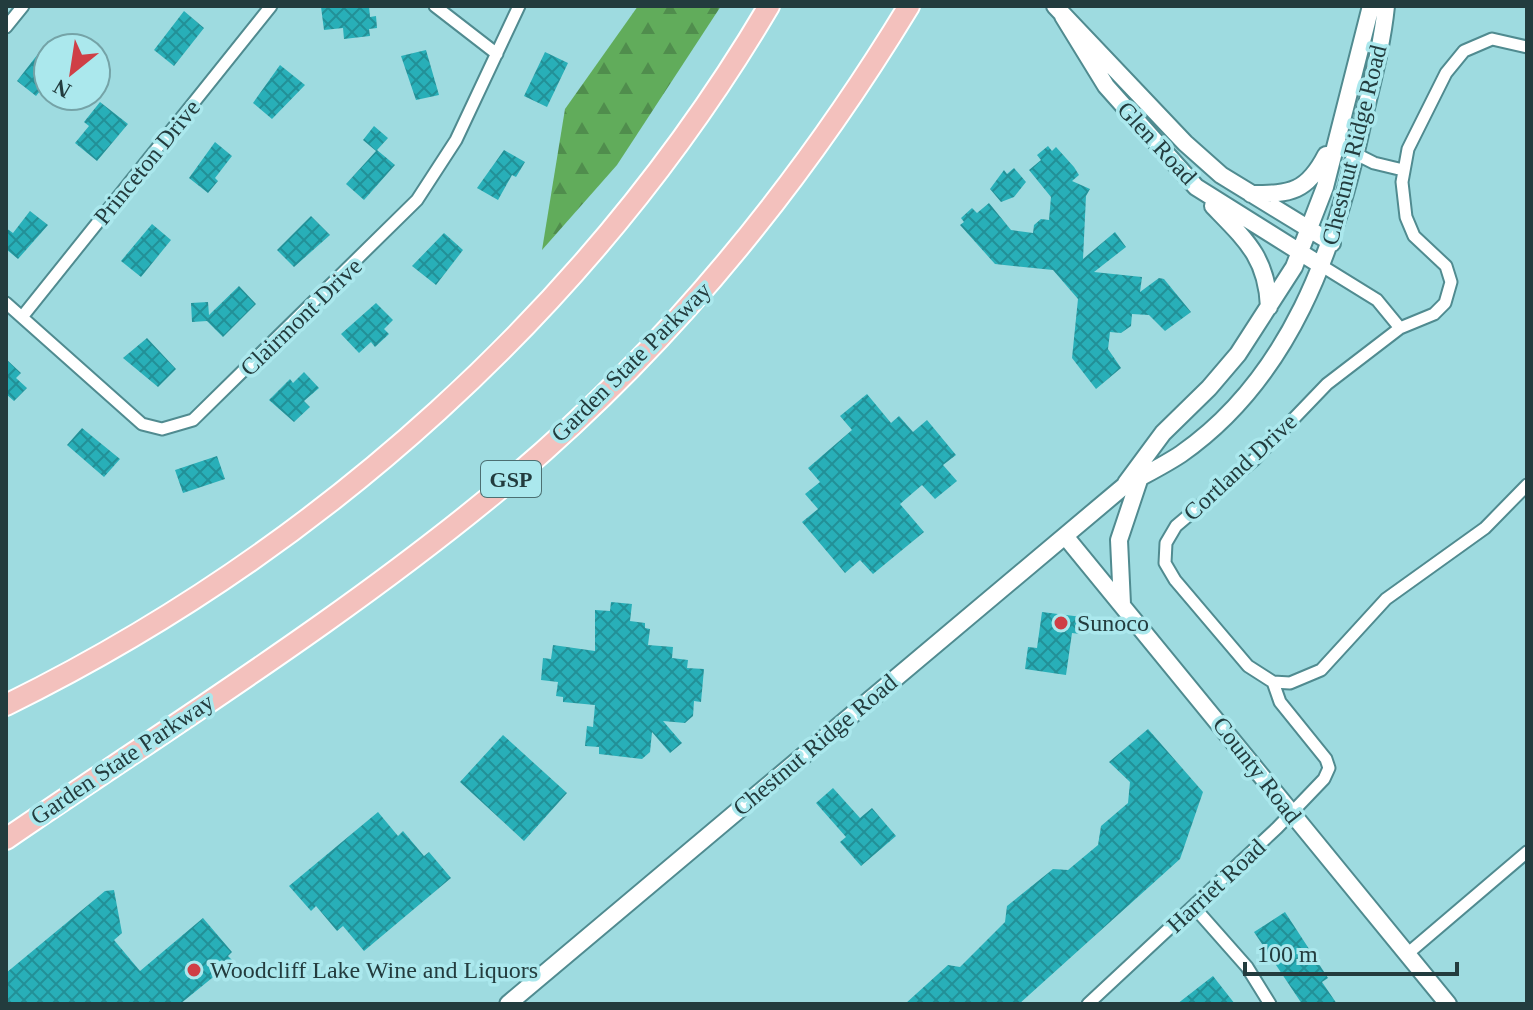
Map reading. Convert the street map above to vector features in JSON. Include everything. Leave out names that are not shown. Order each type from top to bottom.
[{"type":"highway","points":[[6,705],[87,663],[217,584],[344,492],[415,431],[515,336],[618,221],[703,108],[769,6]]},
{"type":"highway","name":"Garden State Parkway","points":[[6,839],[392,573],[514,476],[572,424],[682,314],[743,244],[829,132],[909,6]]},
{"type":"main road","name":"Chestnut Ridge Road","points":[[1123,487],[1163,433],[1225,370],[1269,308],[1301,252],[1311,229],[1340,129],[1371,6]]},
{"type":"main road","name":"Chestnut Ridge Road","points":[[508,1004],[1123,487],[1182,454],[1251,386],[1289,334],[1332,243],[1356,154],[1386,6]]},
{"type":"main road","name":"Glen Road","points":[[1059,11],[1106,86],[1196,187],[1322,266]]},
{"type":"main road","name":"Glen Road","points":[[1059,11],[1185,143],[1221,175],[1332,243]]},
{"type":"main road","points":[[1250,194],[1288,192],[1308,182],[1340,129]]},
{"type":"main road","points":[[1196,187],[1260,260],[1267,279],[1269,308]]},
{"type":"main road","points":[[1122,604],[1119,540],[1140,477]]},
{"type":"main road","name":"County Road","points":[[1065,536],[1448,1004]]},
{"type":"main road","points":[[528,1004],[552,968]]},
{"type":"street","points":[[6,27],[23,6]]},
{"type":"street","name":"Princeton Drive","points":[[22,317],[271,6]]},
{"type":"street","points":[[435,6],[497,54]]},
{"type":"street","name":"Clairmont Drive","points":[[6,303],[142,424],[162,429],[193,420],[417,200],[452,149],[519,6]]},
{"type":"street","name":"Cortland Drive","points":[[1273,682],[1248,666],[1171,575],[1165,563],[1166,543],[1176,526],[1254,460],[1327,384],[1400,328],[1440,308],[1449,296],[1451,282],[1442,259],[1419,242],[1410,228],[1402,195],[1403,170],[1412,138],[1457,57],[1472,46],[1492,39],[1527,47]]},
{"type":"street","points":[[1356,154],[1374,163],[1403,170]]},
{"type":"street","points":[[1322,266],[1377,300],[1400,328]]},
{"type":"street","points":[[1273,682],[1298,681],[1321,670],[1386,599],[1485,528],[1527,485]]},
{"type":"street","name":"Harriet Road","points":[[1088,1004],[1194,907],[1324,779],[1328,764],[1280,702],[1273,682]]},
{"type":"street","points":[[1406,955],[1527,852]]},
{"type":"street","points":[[1194,907],[1247,967],[1270,1004]]},
{"type":"green space","points":[[638,6],[721,6],[617,165],[542,250],[565,109]]},
{"type":"building","points":[[369,6],[370,17],[376,16],[377,28],[369,29],[370,36],[344,39],[343,28],[324,30],[321,7]]},
{"type":"building","points":[[184,11],[204,28],[174,66],[154,50]]},
{"type":"building","points":[[426,50],[439,95],[416,100],[401,56]]},
{"type":"building","points":[[545,52],[568,63],[547,107],[524,96]]},
{"type":"building","points":[[32,62],[32,93],[17,81]]},
{"type":"building","points":[[280,65],[305,85],[272,119],[253,103]]},
{"type":"building","points":[[112,111],[128,124],[97,161],[75,143],[89,126],[84,122],[92,112]]},
{"type":"building","points":[[374,126],[388,138],[377,150],[395,165],[364,200],[346,184],[376,151],[363,140]]},
{"type":"building","points":[[215,142],[232,156],[208,193],[189,178]]},
{"type":"building","points":[[1048,146],[1052,151],[1056,147],[1074,167],[1079,175],[1072,181],[1090,189],[1086,196],[1083,259],[1115,232],[1126,247],[1094,272],[1142,277],[1140,292],[1159,278],[1164,279],[1191,312],[1165,331],[1149,315],[1132,314],[1131,326],[1121,333],[1110,332],[1108,349],[1121,368],[1096,389],[1072,358],[1078,299],[1053,270],[995,264],[960,225],[964,222],[961,218],[972,208],[977,213],[989,203],[1011,230],[1033,233],[1034,225],[1041,219],[1049,220],[1051,197],[1029,170],[1041,160],[1037,155]]},
{"type":"building","points":[[504,150],[525,162],[516,177],[512,175],[498,200],[477,188]]},
{"type":"building","points":[[1014,168],[1026,182],[1014,197],[1001,202],[990,189],[1004,170],[1007,174]]},
{"type":"building","points":[[30,211],[48,225],[18,259],[6,249],[6,228],[13,233]]},
{"type":"building","points":[[311,216],[330,235],[294,267],[277,250]]},
{"type":"building","points":[[152,224],[171,240],[141,277],[121,261]]},
{"type":"building","points":[[444,233],[463,250],[436,285],[412,266]]},
{"type":"building","points":[[239,286],[256,304],[223,337],[207,321],[192,322],[191,303],[208,302],[209,315]]},
{"type":"building","points":[[376,303],[393,320],[384,329],[389,334],[375,347],[371,342],[359,353],[341,334]]},
{"type":"building","points":[[147,338],[176,369],[158,387],[123,358]]},
{"type":"building","points":[[6,359],[21,373],[16,378],[27,388],[14,401],[6,394]]},
{"type":"building","points":[[304,372],[319,388],[304,401],[310,407],[294,422],[269,400],[290,379],[293,383]]},
{"type":"building","points":[[867,394],[891,423],[899,416],[913,432],[927,420],[956,455],[943,465],[957,481],[935,499],[922,485],[900,504],[924,532],[873,574],[860,560],[845,573],[802,522],[818,509],[805,494],[820,482],[808,468],[852,430],[840,416]]},
{"type":"building","points":[[82,428],[120,459],[104,477],[67,445]]},
{"type":"building","points":[[217,456],[225,479],[183,493],[175,470]]},
{"type":"building","points":[[611,602],[632,604],[630,621],[645,623],[645,628],[650,629],[648,645],[673,647],[672,658],[688,660],[687,668],[704,669],[701,702],[694,701],[693,716],[685,723],[663,721],[682,743],[670,753],[652,732],[650,752],[642,759],[599,754],[599,747],[585,746],[587,726],[593,727],[595,705],[563,702],[563,697],[556,696],[558,682],[541,680],[543,658],[551,659],[553,645],[595,651],[595,610],[610,611]]},
{"type":"building","points":[[1042,612],[1082,617],[1080,634],[1072,633],[1066,675],[1025,669],[1028,647],[1037,648]]},
{"type":"building","points":[[1148,729],[1203,792],[1180,859],[1019,1004],[905,1004],[948,965],[960,967],[1005,922],[1007,906],[1053,869],[1068,870],[1098,845],[1101,826],[1128,803],[1130,782],[1109,762]]},
{"type":"building","points":[[503,735],[567,793],[524,841],[460,782]]},
{"type":"building","points":[[833,788],[860,818],[872,808],[896,836],[861,866],[840,842],[846,837],[816,803]]},
{"type":"building","points":[[378,812],[398,836],[403,831],[424,856],[429,852],[451,878],[364,951],[343,926],[337,931],[316,906],[311,911],[289,886]]},
{"type":"building","points":[[114,890],[122,933],[114,940],[140,971],[203,918],[232,952],[228,956],[233,961],[180,1004],[6,1004],[6,973],[105,891]]},
{"type":"building","points":[[1285,912],[1328,978],[1322,982],[1337,1004],[1302,1004],[1254,932]]},
{"type":"building","points":[[1213,976],[1235,1004],[1177,1004]]},
{"type":"place","name":"Sunoco","points":[[1061,623]]},
{"type":"place","name":"Woodcliff Lake Wine and Liquors","points":[[194,970]]}]
